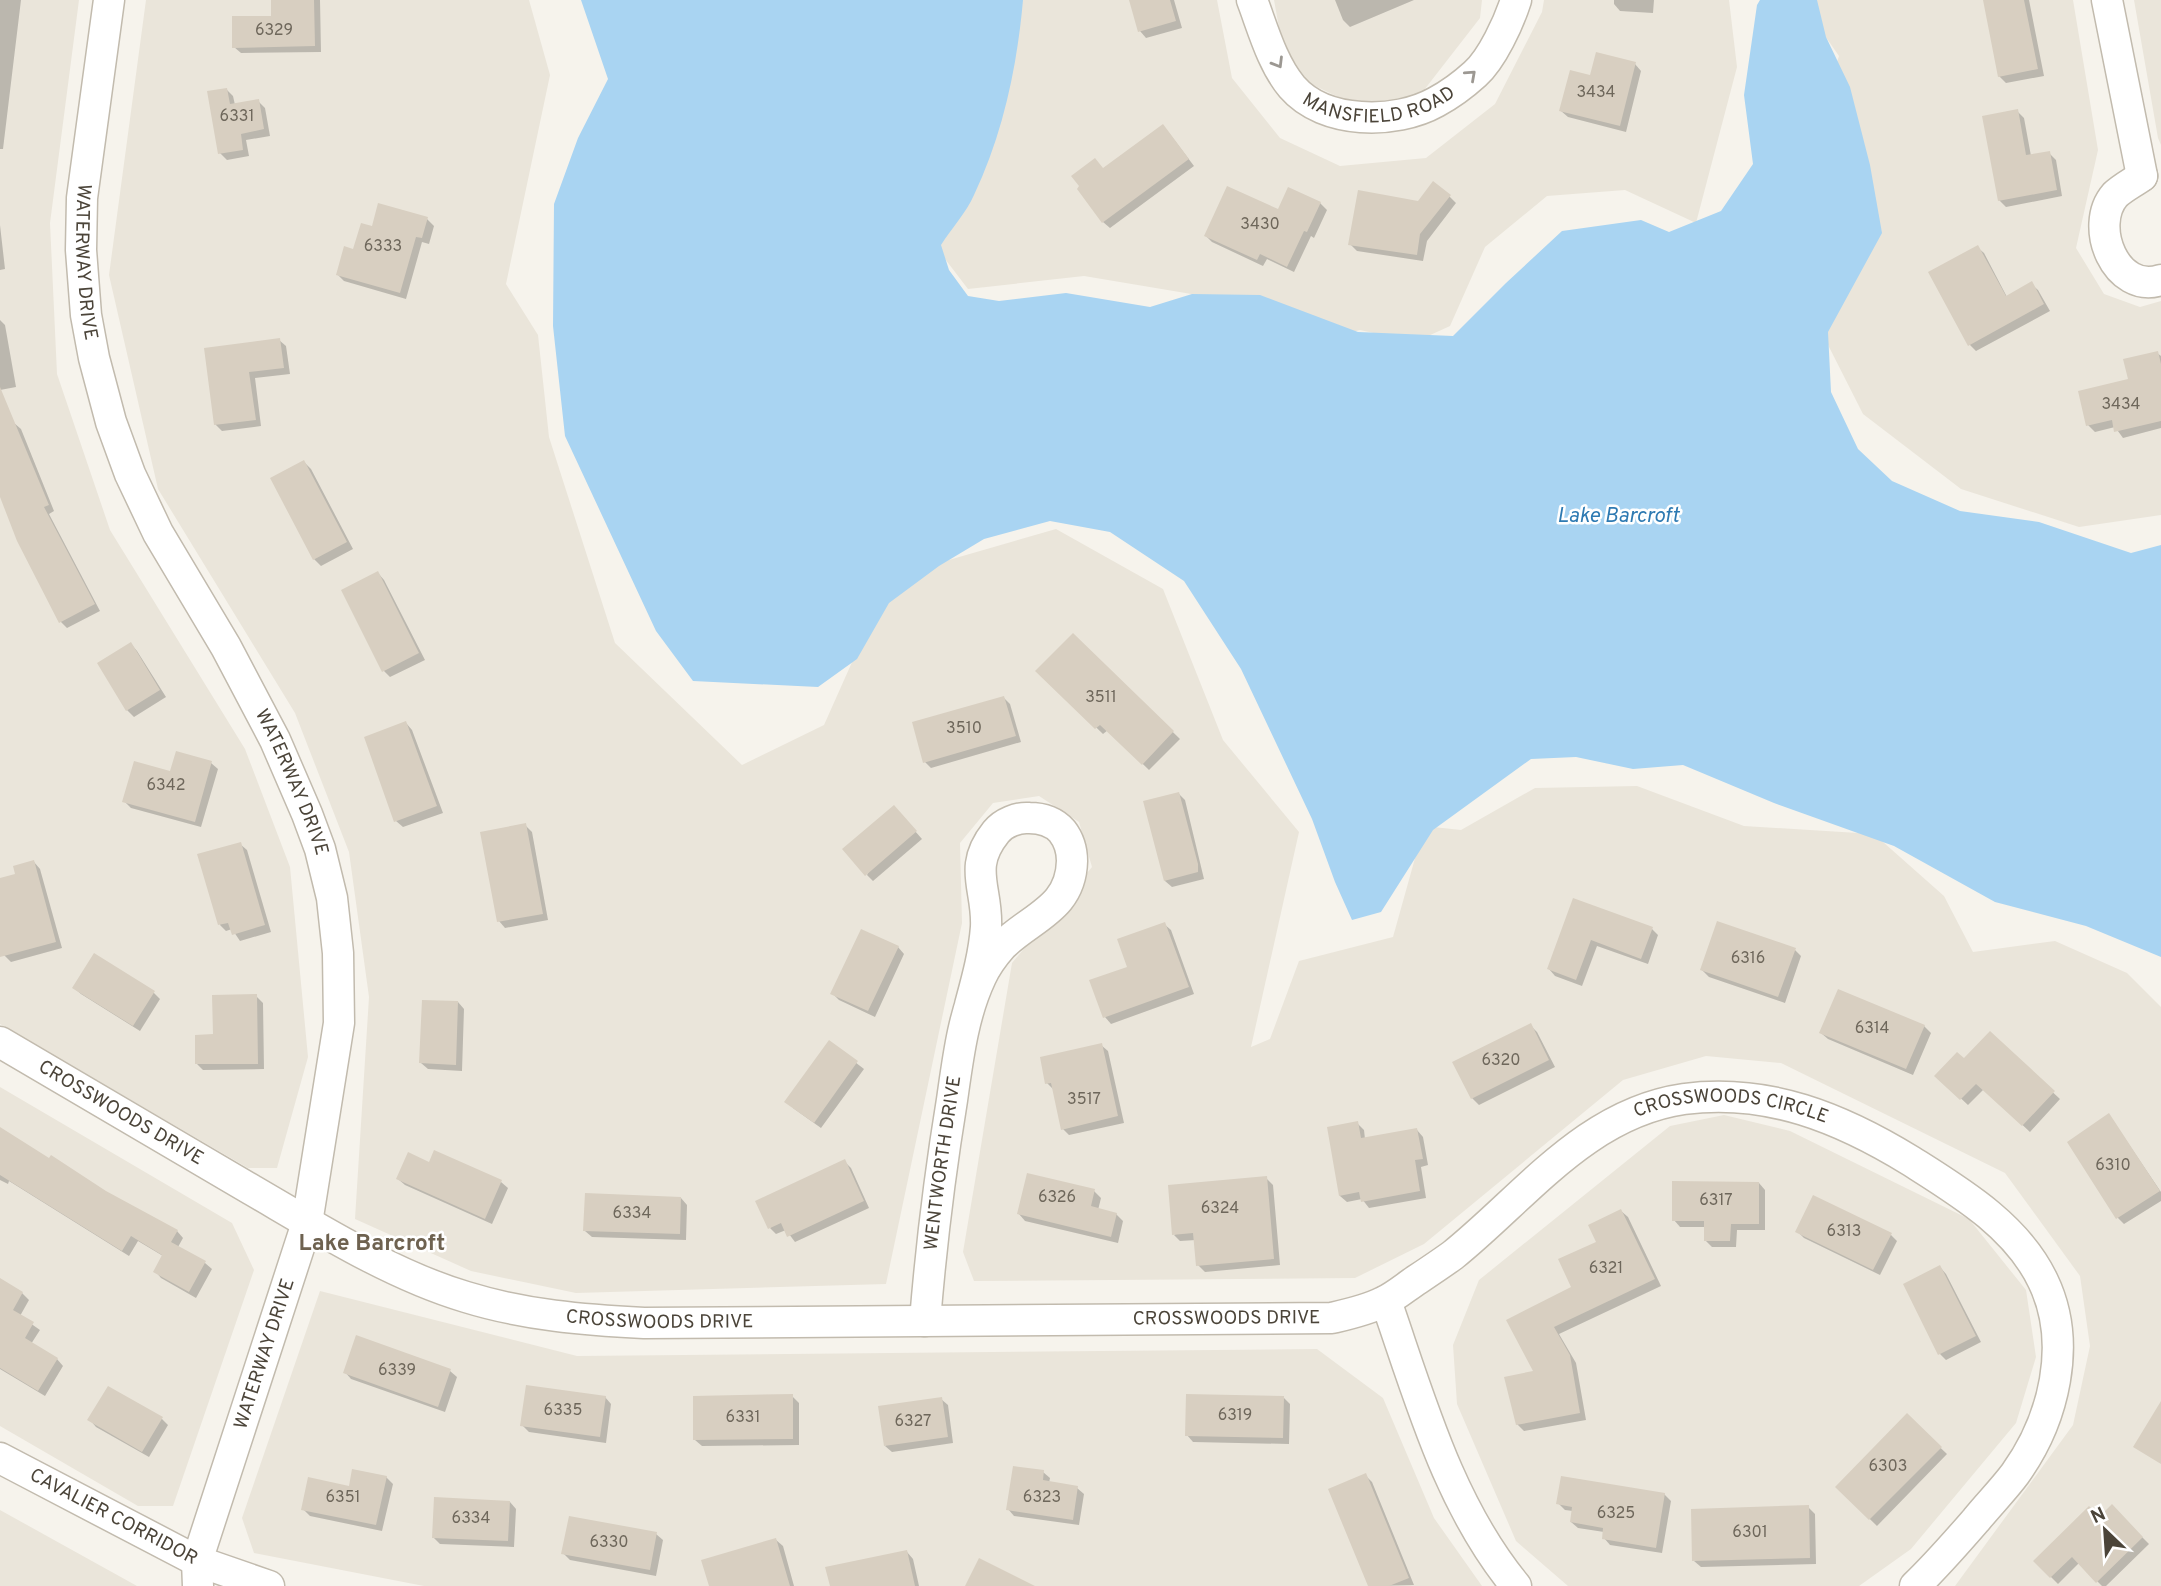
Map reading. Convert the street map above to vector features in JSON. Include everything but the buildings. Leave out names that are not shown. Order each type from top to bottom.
[{"type":"street","name":"WATERWAY DRIVE","points":[[109,0],[82,198],[81,250],[86,315],[94,358],[111,422],[130,474],[158,533],[226,647],[275,740],[312,825],[332,898],[338,953],[339,1023],[307,1223],[197,1573],[178,1586]]},
{"type":"street","name":"MANSFIELD ROAD","points":[[1252,0],[1272,53],[1293,87],[1317,108],[1353,117],[1391,117],[1435,103],[1476,73],[1508,25],[1516,0]]},
{"type":"street","points":[[2107,0],[2151,180],[2115,195],[2105,215],[2103,229],[2107,247],[2125,274],[2148,282],[2161,280]]},
{"type":"street","name":"WENTWORTH DRIVE","points":[[925,1321],[931,1250],[958,1057],[970,1005],[983,950],[986,924],[979,865],[987,844],[1002,826],[1024,818],[1042,818],[1059,828],[1069,843],[1072,875],[1065,894],[1003,946],[982,975],[970,1005]]},
{"type":"street","name":"CROSSWOODS DRIVE","points":[[0,1042],[307,1223],[426,1282],[465,1297],[521,1311],[583,1320],[644,1323],[1332,1318],[1386,1301]]},
{"type":"street","name":"CROSSWOODS CIRCLE","points":[[1386,1301],[1453,1255],[1542,1173],[1568,1153],[1611,1124],[1645,1110],[1700,1098],[1755,1099],[1799,1107],[1840,1122],[1877,1140],[1989,1214],[2019,1246],[2042,1279],[2054,1309],[2058,1344],[2056,1378],[2046,1414],[2015,1474],[1935,1567],[1915,1586]]},
{"type":"street","points":[[1386,1301],[1451,1481],[1478,1534],[1517,1586]]},
{"type":"street","name":"CAVALIER CORRIDOR","points":[[0,1458],[197,1573],[269,1586]]},
{"type":"shaded area","points":[[0,0],[79,0],[50,223],[57,374],[110,530],[245,749],[290,867],[308,1057],[277,1168],[248,1168],[0,1024]]},
{"type":"shaded area","points":[[146,0],[529,0],[550,75],[506,284],[538,335],[549,437],[615,643],[742,765],[824,725],[890,577],[1056,529],[1163,589],[1223,740],[1299,832],[1251,1047],[1270,1039],[1299,961],[1393,937],[1424,826],[1461,830],[1535,788],[1637,786],[1744,826],[1874,834],[1944,896],[1973,952],[2055,941],[2127,973],[2161,1007],[2161,1586],[1955,1586],[2073,1425],[2090,1346],[2080,1276],[2005,1173],[1781,1063],[1706,1056],[1623,1080],[1424,1244],[1355,1278],[974,1281],[963,1252],[1012,963],[1092,867],[1079,822],[1039,796],[993,803],[960,843],[962,923],[886,1284],[576,1293],[471,1271],[355,1219],[369,997],[349,852],[295,713],[158,489],[109,275]]},
{"type":"shaded area","points":[[1009,0],[1217,0],[1232,78],[1280,138],[1340,166],[1426,158],[1495,104],[1542,12],[1544,0],[1729,0],[1737,67],[1696,223],[1625,190],[1547,196],[1485,247],[1450,326],[1415,342],[1360,330],[1298,345],[1251,304],[1084,276],[968,289],[926,234],[1011,82]]},
{"type":"shaded area","points":[[1274,0],[1482,0],[1480,18],[1421,94],[1359,107],[1309,83],[1282,44]]},
{"type":"shaded area","points":[[1800,0],[2073,0],[2098,150],[2076,248],[2104,294],[2140,307],[2161,301],[2161,515],[2079,527],[1961,489],[1863,414],[1825,339],[1825,97],[1839,56]]},
{"type":"shaded area","points":[[2134,0],[2161,0],[2161,145],[2158,138]]},
{"type":"shaded area","points":[[0,1087],[232,1223],[254,1270],[173,1506],[138,1506],[0,1426]]},
{"type":"shaded area","points":[[1724,1115],[1790,1131],[1969,1219],[2026,1290],[2036,1357],[2016,1423],[1911,1549],[1859,1586],[1568,1586],[1516,1541],[1457,1404],[1453,1345],[1479,1280],[1670,1126]]},
{"type":"shaded area","points":[[320,1291],[577,1356],[1317,1349],[1383,1398],[1434,1518],[1482,1586],[424,1586],[254,1553],[242,1518]]},
{"type":"shaded area","points":[[0,1510],[137,1586],[0,1586]]},
{"type":"water","name":"Lake Barcroft","points":[[581,0],[1023,0],[1013,75],[993,148],[971,202],[941,245],[949,270],[968,296],[999,301],[1066,293],[1150,307],[1192,294],[1260,295],[1358,332],[1453,336],[1562,231],[1641,220],[1669,232],[1721,211],[1753,164],[1744,95],[1757,5],[1760,0],[1817,0],[1826,37],[1850,87],[1870,165],[1882,233],[1828,332],[1831,392],[1858,449],[1892,481],[1960,511],[2039,522],[2131,553],[2161,545],[2161,957],[2086,926],[1995,902],[1894,846],[1774,803],[1683,765],[1633,769],[1576,757],[1531,759],[1433,830],[1381,912],[1352,920],[1312,819],[1241,669],[1184,581],[1110,532],[1050,521],[984,539],[939,566],[889,603],[857,659],[818,687],[693,681],[656,631],[565,436],[553,326],[554,204],[578,138],[608,79]]},
{"type":"district","name":"Lake Barcroft","points":[[372,1244]]}]
